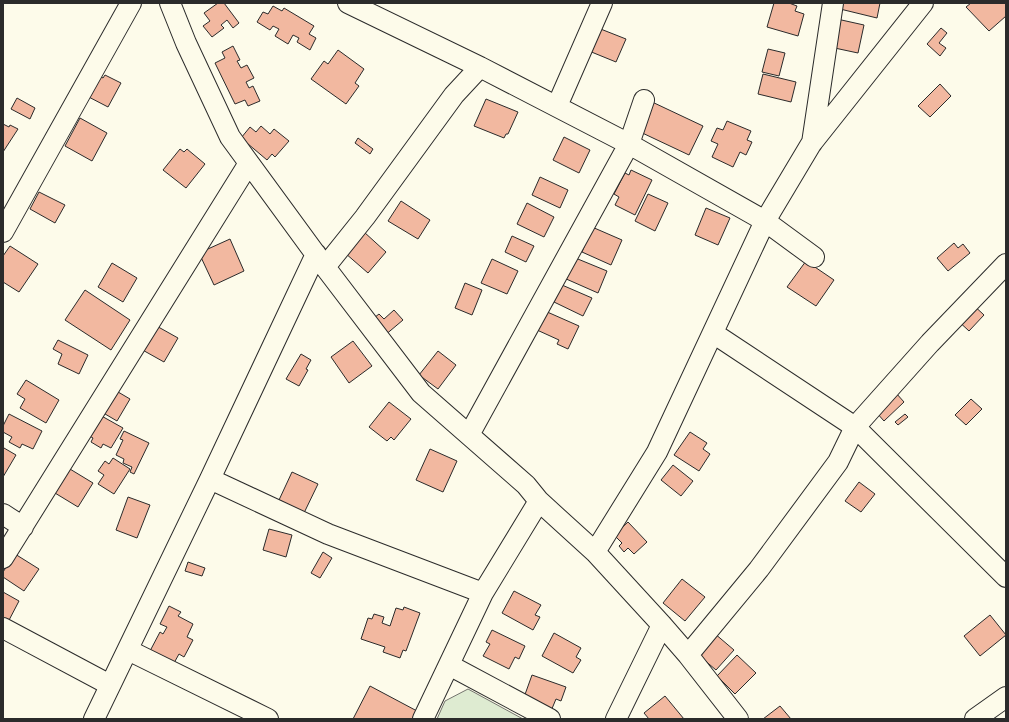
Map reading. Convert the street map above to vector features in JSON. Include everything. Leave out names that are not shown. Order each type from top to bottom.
[{"type":"street","points":[[3,232],[131,3]]},
{"type":"street","points":[[170,3],[186,43],[230,137],[320,260],[421,393],[526,485],[539,501],[595,552],[688,655],[738,719]]},
{"type":"street","points":[[348,3],[480,67],[629,144],[765,221],[814,257]]},
{"type":"street","points":[[557,106],[602,3]]},
{"type":"street","points":[[812,144],[833,3]]},
{"type":"street","points":[[595,552],[656,452],[765,221],[812,144],[923,3]]},
{"type":"street","points":[[94,719],[210,479],[320,260],[365,217],[454,95],[480,67]]},
{"type":"street","points":[[469,435],[629,144],[644,100]]},
{"type":"street","points":[[3,558],[249,163]]},
{"type":"street","points":[[688,655],[759,569],[838,462],[855,426],[930,343],[1006,264]]},
{"type":"street","points":[[713,333],[855,426],[1006,577]]},
{"type":"street","points":[[210,479],[328,534],[483,593]]},
{"type":"street","points":[[423,719],[483,593],[539,501]]},
{"type":"street","points":[[3,514],[23,527]]},
{"type":"street","points":[[616,719],[662,625]]},
{"type":"street","points":[[3,628],[110,685]]},
{"type":"street","points":[[128,650],[268,719]]},
{"type":"street","points":[[449,665],[550,719]]},
{"type":"street","points":[[975,719],[1006,697]]},
{"type":"green space","points":[[468,689],[523,719],[437,719],[445,701]]},
{"type":"building","points":[[218,3],[224,3],[239,23],[233,28],[227,20],[221,25],[224,28],[212,37],[203,26],[210,21],[204,13]]},
{"type":"building","points":[[774,3],[789,3],[797,6],[795,11],[804,14],[798,36],[767,27]]},
{"type":"building","points":[[837,3],[880,3],[877,18],[836,8]]},
{"type":"building","points":[[971,3],[1006,3],[1006,16],[989,31],[966,7]]},
{"type":"building","points":[[273,6],[282,11],[284,8],[314,26],[309,34],[316,38],[310,50],[297,42],[299,38],[293,35],[288,44],[275,36],[279,29],[273,26],[270,30],[257,22],[263,12],[268,14]]},
{"type":"building","points":[[837,19],[864,25],[858,53],[830,47]]},
{"type":"building","points":[[593,26],[626,39],[616,62],[589,51]]},
{"type":"building","points":[[941,28],[947,33],[939,43],[946,48],[940,56],[927,44]]},
{"type":"building","points":[[233,46],[240,60],[237,61],[241,68],[247,65],[254,78],[246,82],[249,88],[253,86],[260,101],[248,106],[245,100],[235,104],[215,63],[225,58],[222,52]]},
{"type":"building","points":[[768,49],[785,53],[779,76],[762,72]]},
{"type":"building","points":[[338,50],[364,69],[355,83],[359,86],[346,104],[311,79],[324,61],[328,64]]},
{"type":"building","points":[[94,73],[103,78],[105,75],[121,83],[108,107],[83,94]]},
{"type":"building","points":[[763,74],[796,82],[791,102],[758,94]]},
{"type":"building","points":[[940,84],[951,96],[930,117],[918,106]]},
{"type":"building","points":[[17,98],[35,108],[30,119],[11,109]]},
{"type":"building","points":[[486,99],[518,112],[508,134],[506,134],[504,138],[474,126]]},
{"type":"building","points":[[650,101],[703,126],[689,155],[636,130]]},
{"type":"building","points":[[80,118],[107,133],[92,161],[65,146]]},
{"type":"building","points":[[727,121],[751,131],[747,140],[752,142],[746,155],[740,152],[733,167],[712,157],[718,144],[711,141],[717,128],[723,130]]},
{"type":"building","points":[[3,124],[9,127],[10,125],[18,129],[3,152]]},
{"type":"building","points":[[261,126],[270,134],[274,129],[289,141],[275,157],[272,154],[267,160],[241,138],[250,127],[256,132]]},
{"type":"building","points":[[564,137],[590,150],[579,173],[553,160]]},
{"type":"building","points":[[358,138],[373,149],[370,154],[355,143]]},
{"type":"building","points":[[180,149],[184,152],[187,149],[205,164],[186,188],[163,170]]},
{"type":"building","points":[[631,170],[652,180],[635,215],[615,205],[619,197],[614,194],[625,173],[629,175]]},
{"type":"building","points":[[540,177],[568,190],[560,208],[532,195]]},
{"type":"building","points":[[39,192],[65,205],[55,223],[30,209]]},
{"type":"building","points":[[648,194],[668,203],[655,231],[635,221]]},
{"type":"building","points":[[401,201],[430,220],[418,239],[388,221]]},
{"type":"building","points":[[527,203],[554,217],[544,237],[517,224]]},
{"type":"building","points":[[706,208],[730,218],[718,245],[695,235]]},
{"type":"building","points":[[592,227],[622,240],[611,265],[582,252]]},
{"type":"building","points":[[364,232],[386,252],[368,273],[345,253]]},
{"type":"building","points":[[512,236],[534,246],[526,262],[505,252]]},
{"type":"building","points":[[230,239],[244,271],[214,285],[199,253]]},
{"type":"building","points":[[954,243],[958,248],[963,244],[970,253],[948,271],[937,258]]},
{"type":"building","points":[[10,246],[38,264],[19,292],[3,282],[3,256]]},
{"type":"building","points":[[573,257],[607,271],[598,293],[564,278]]},
{"type":"building","points":[[492,259],[518,271],[507,294],[481,283]]},
{"type":"building","points":[[806,261],[834,280],[816,306],[787,287]]},
{"type":"building","points":[[112,263],[137,278],[123,302],[98,287]]},
{"type":"building","points":[[465,283],[482,290],[472,315],[455,308]]},
{"type":"building","points":[[562,285],[592,298],[583,316],[554,302]]},
{"type":"building","points":[[85,290],[130,320],[111,350],[65,320]]},
{"type":"building","points":[[970,302],[984,315],[969,331],[955,318]]},
{"type":"building","points":[[394,310],[403,320],[384,336],[370,321],[379,314],[384,319]]},
{"type":"building","points":[[545,311],[579,326],[568,349],[557,344],[559,340],[537,330]]},
{"type":"building","points":[[153,324],[178,338],[164,362],[139,348]]},
{"type":"building","points":[[58,340],[88,355],[79,374],[58,364],[62,354],[53,349]]},
{"type":"building","points":[[353,341],[372,366],[349,383],[331,357]]},
{"type":"building","points":[[438,351],[456,365],[438,389],[419,375]]},
{"type":"building","points":[[301,354],[311,360],[306,369],[308,370],[299,386],[286,379]]},
{"type":"building","points":[[26,380],[59,400],[46,423],[20,408],[25,399],[17,394]]},
{"type":"building","points":[[113,389],[130,399],[117,421],[100,411]]},
{"type":"building","points":[[896,393],[904,402],[884,421],[876,412]]},
{"type":"building","points":[[971,399],[982,409],[966,425],[955,415]]},
{"type":"building","points":[[389,402],[411,419],[394,440],[391,437],[387,441],[369,427]]},
{"type":"building","points":[[9,414],[42,431],[33,449],[22,444],[20,448],[9,442],[12,437],[3,432],[3,426]]},
{"type":"building","points":[[98,414],[123,428],[111,448],[103,444],[101,448],[91,442],[93,438],[86,434]]},
{"type":"building","points":[[905,414],[908,417],[898,425],[895,422]]},
{"type":"building","points":[[124,431],[149,443],[134,474],[130,472],[132,467],[123,463],[124,459],[116,455],[123,440],[120,439]]},
{"type":"building","points":[[690,432],[707,443],[703,449],[710,454],[699,471],[674,455]]},
{"type":"building","points":[[4,448],[16,455],[3,477],[3,450]]},
{"type":"building","points":[[430,449],[457,461],[443,492],[416,480]]},
{"type":"building","points":[[113,458],[130,469],[114,494],[98,484],[104,475],[98,471],[105,461],[109,464]]},
{"type":"building","points":[[673,465],[693,481],[681,496],[661,480]]},
{"type":"building","points":[[65,466],[93,483],[78,507],[50,490]]},
{"type":"building","points":[[292,472],[318,484],[304,513],[279,500]]},
{"type":"building","points":[[859,482],[875,494],[861,512],[845,501]]},
{"type":"building","points":[[128,497],[150,505],[137,538],[116,530]]},
{"type":"building","points":[[628,522],[647,542],[634,554],[628,548],[624,552],[619,546],[622,543],[614,535]]},
{"type":"building","points":[[269,529],[292,535],[286,557],[263,550]]},
{"type":"building","points":[[323,552],[332,558],[320,578],[311,573]]},
{"type":"building","points":[[15,554],[39,569],[24,591],[3,577],[3,572]]},
{"type":"building","points":[[188,562],[205,568],[202,576],[185,571]]},
{"type":"building","points":[[682,579],[705,597],[685,621],[663,603]]},
{"type":"building","points":[[514,591],[541,605],[535,615],[540,617],[533,630],[502,613]]},
{"type":"building","points":[[3,592],[19,601],[7,624],[3,622]]},
{"type":"building","points":[[169,606],[181,612],[178,616],[193,624],[187,637],[193,640],[184,657],[179,654],[174,663],[150,651],[160,632],[163,634],[167,627],[160,624]]},
{"type":"building","points":[[404,607],[420,613],[406,651],[403,650],[400,658],[383,652],[385,647],[361,639],[368,618],[372,619],[374,614],[384,617],[382,623],[390,626],[396,608],[403,610]]},
{"type":"building","points":[[990,615],[1006,635],[980,656],[964,636]]},
{"type":"building","points":[[492,630],[525,646],[519,659],[515,657],[509,669],[483,656],[490,644],[486,642]]},
{"type":"building","points":[[554,633],[581,648],[576,657],[581,660],[573,673],[542,656]]},
{"type":"building","points":[[714,633],[734,650],[716,670],[696,653]]},
{"type":"building","points":[[737,655],[756,673],[735,694],[717,676]]},
{"type":"building","points":[[532,675],[566,687],[561,701],[556,699],[551,711],[523,700]]},
{"type":"building","points":[[370,686],[417,711],[413,719],[353,719]]},
{"type":"building","points":[[665,696],[684,719],[649,719],[644,713]]},
{"type":"building","points":[[780,706],[791,719],[763,719]]}]
